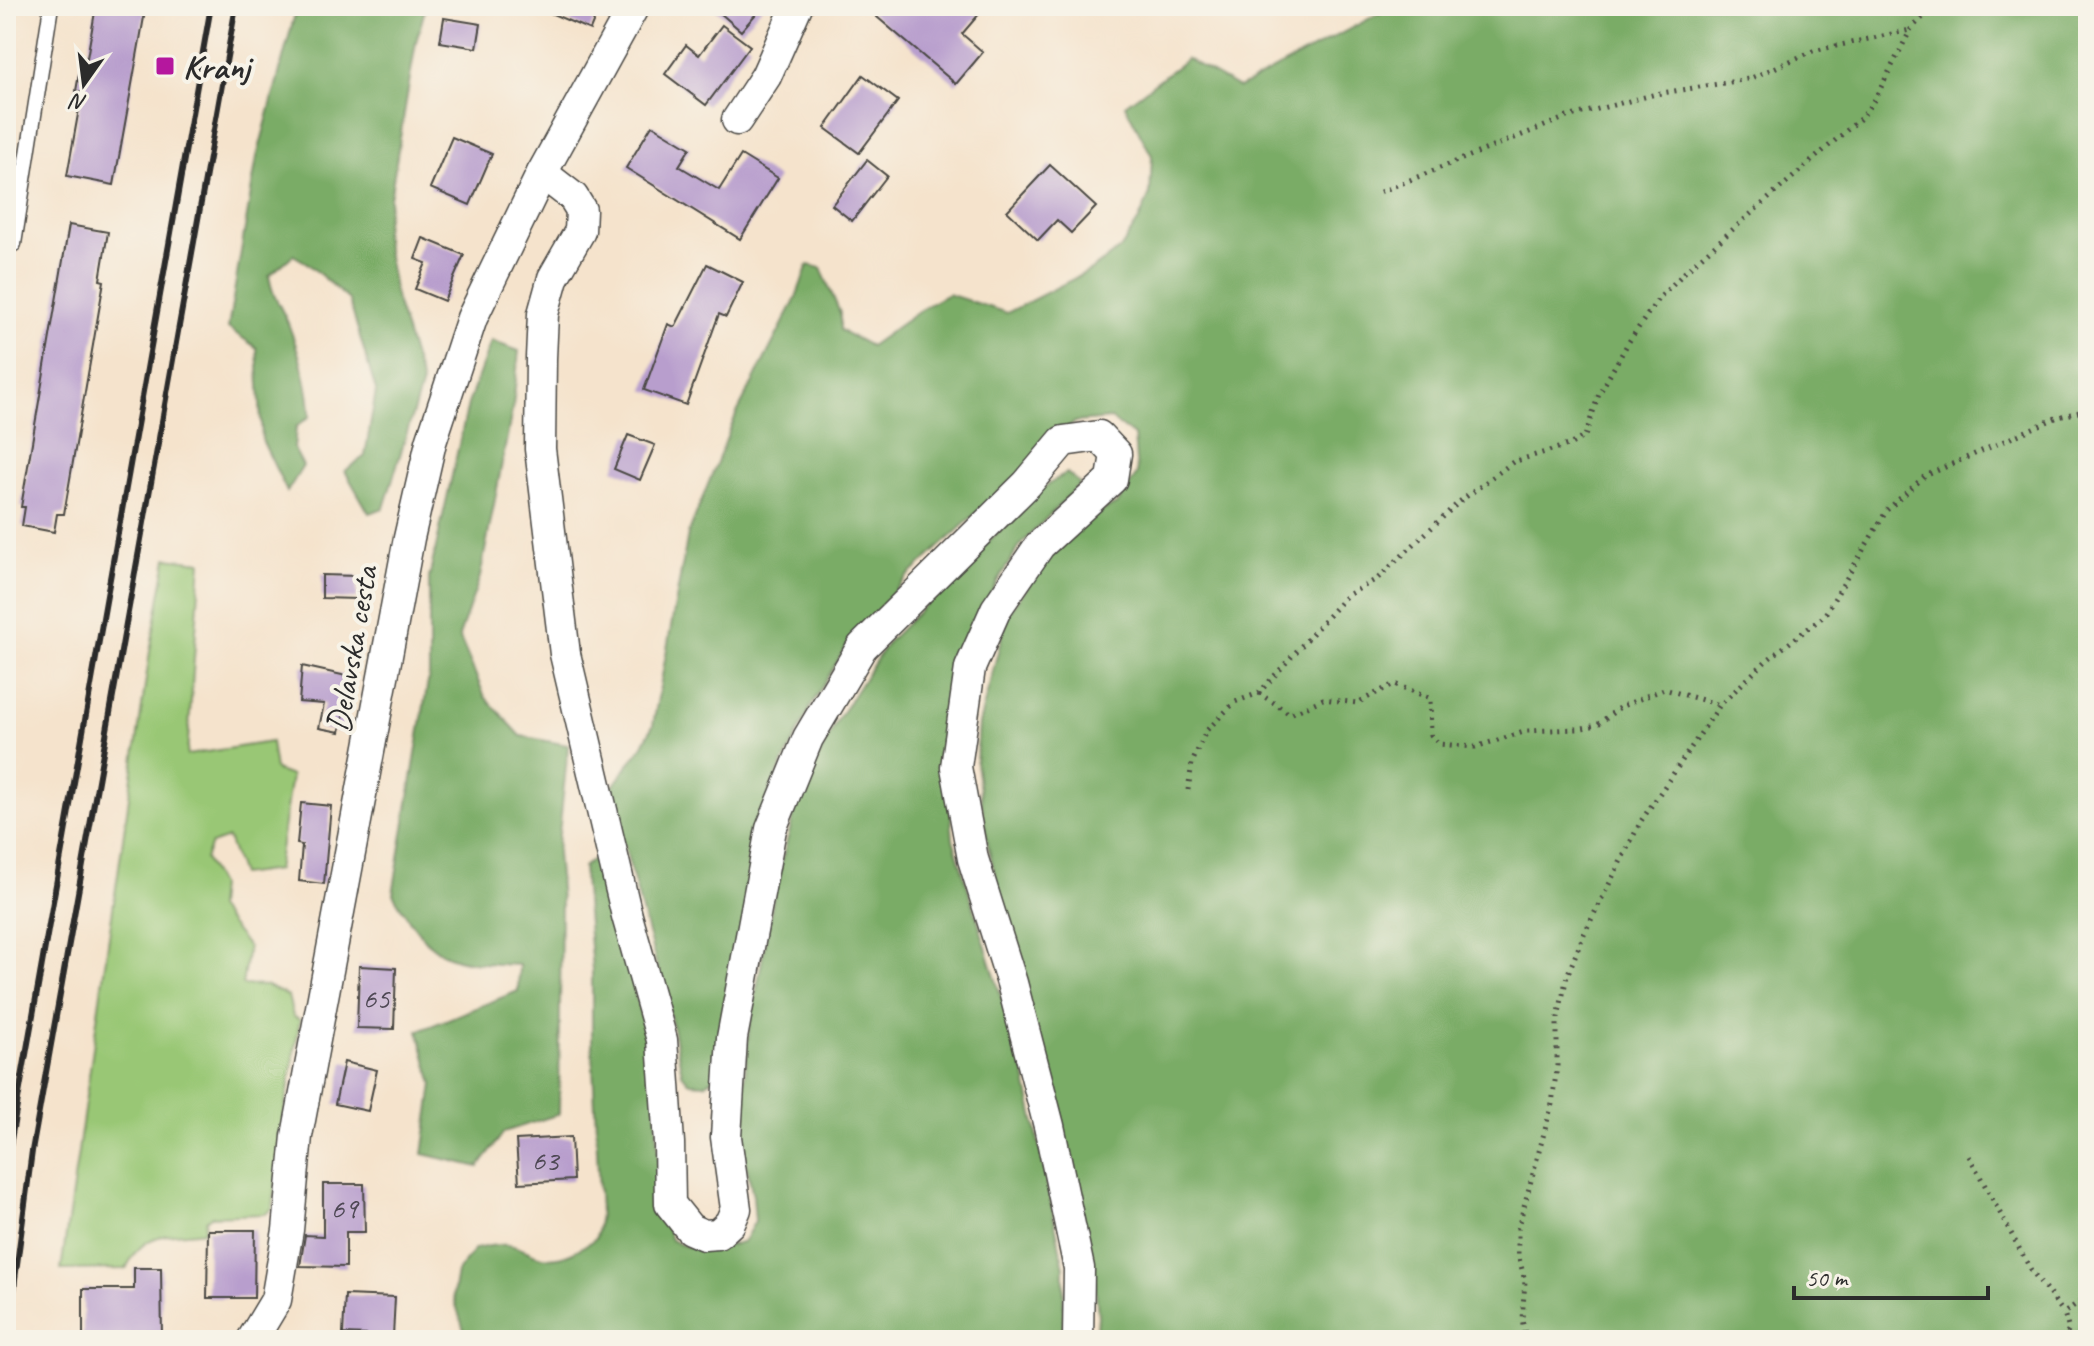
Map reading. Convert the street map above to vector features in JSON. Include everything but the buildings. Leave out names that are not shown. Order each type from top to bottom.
[{"type":"street","name":"Delavska cesta","points":[[252,1340],[276,1300],[288,1230],[297,1136],[409,538],[431,442],[472,318],[542,173],[634,6]]},
{"type":"street","points":[[737,120],[766,76],[797,6]]},
{"type":"street","points":[[542,173],[573,197],[581,210],[580,231],[553,278],[546,302],[541,358],[540,449],[565,654],[623,901],[662,1040],[670,1204],[690,1229],[704,1235],[718,1234],[730,1223],[736,1209],[726,1137],[732,1038],[771,829],[808,738],[862,647],[1027,484],[1063,441],[1099,436],[1116,454],[1112,479],[1040,545],[996,609],[970,668],[956,767],[973,859],[1012,983],[1049,1126],[1079,1268],[1078,1340]]},
{"type":"lane","points":[[14,244],[51,6]]},
{"type":"path","points":[[1188,790],[1192,763],[1206,731],[1235,702],[1259,693],[1346,596],[1377,579],[1459,502],[1513,462],[1571,444],[1585,436],[1599,394],[1658,299],[1692,265],[1862,117],[1875,99],[1911,29],[1934,6]]},
{"type":"path","points":[[1380,192],[1567,117],[1656,94],[1749,79],[1813,51],[1911,29]]},
{"type":"path","points":[[1526,1340],[1522,1319],[1525,1281],[1518,1254],[1518,1228],[1552,1104],[1557,1066],[1557,1022],[1567,976],[1584,934],[1641,821],[1720,705],[1766,661],[1824,616],[1887,510],[1925,476],[2058,417],[2088,410]]},
{"type":"path","points":[[1259,693],[1290,714],[1323,699],[1357,703],[1394,684],[1430,698],[1431,735],[1439,744],[1475,747],[1527,731],[1597,725],[1620,707],[1664,689],[1720,705]]},
{"type":"path","points":[[1969,1156],[2031,1270],[2064,1313],[2069,1330],[2063,1340]]},
{"type":"path","points":[[2064,1313],[2088,1295]]},
{"type":"green space","points":[[297,6],[426,6],[416,42],[384,234],[396,300],[422,383],[384,508],[369,513],[345,471],[365,456],[376,391],[349,300],[307,263],[293,255],[269,276],[300,357],[310,405],[310,416],[296,427],[294,449],[303,466],[287,492],[262,440],[257,348],[228,328],[257,157]]},
{"type":"green space","points":[[1393,6],[2088,6],[2088,1340],[1096,1340],[1098,1316],[1094,1269],[988,846],[976,763],[979,724],[1008,613],[1054,551],[1085,520],[1118,503],[1137,474],[1134,436],[1111,419],[1075,422],[906,578],[845,648],[812,704],[770,790],[713,1078],[705,1084],[690,1083],[682,1073],[670,1015],[625,848],[611,813],[613,786],[643,745],[653,725],[688,534],[736,415],[795,300],[808,265],[821,268],[840,313],[840,330],[870,346],[948,294],[1007,313],[1091,270],[1120,249],[1139,220],[1150,194],[1152,156],[1125,105],[1187,59],[1239,88]]},
{"type":"green space","points":[[491,341],[519,351],[513,406],[480,577],[459,636],[485,697],[521,736],[568,745],[568,748],[557,853],[561,901],[559,1114],[504,1132],[479,1167],[423,1154],[433,1084],[418,1031],[518,991],[519,965],[473,962],[443,954],[419,933],[393,894],[429,675],[429,578],[468,404]]},
{"type":"green space","points":[[1067,473],[1080,484],[1021,544],[997,582],[958,662],[948,708],[945,742],[953,839],[1025,1075],[1064,1268],[1063,1340],[467,1340],[453,1295],[457,1272],[475,1249],[507,1245],[550,1258],[578,1249],[596,1238],[600,1214],[592,1044],[592,970],[583,867],[592,860],[602,864],[654,1068],[661,1211],[671,1240],[698,1249],[725,1247],[744,1241],[755,1221],[740,1134],[749,1030],[777,879],[799,795],[838,719],[887,643],[1041,489]]},
{"type":"green space","points":[[167,558],[201,562],[187,755],[271,742],[275,770],[291,776],[277,870],[241,875],[228,838],[211,844],[205,859],[219,885],[217,908],[248,947],[242,985],[267,986],[288,996],[293,1016],[300,1020],[281,1132],[273,1208],[265,1214],[211,1216],[206,1220],[204,1231],[158,1237],[140,1247],[126,1269],[61,1270],[150,651]]},
{"type":"railway","points":[[6,1168],[211,6]]},
{"type":"railway","points":[[10,1340],[32,1151],[236,6]]},
{"type":"place","name":"Kranj","points":[[165,66]]}]
